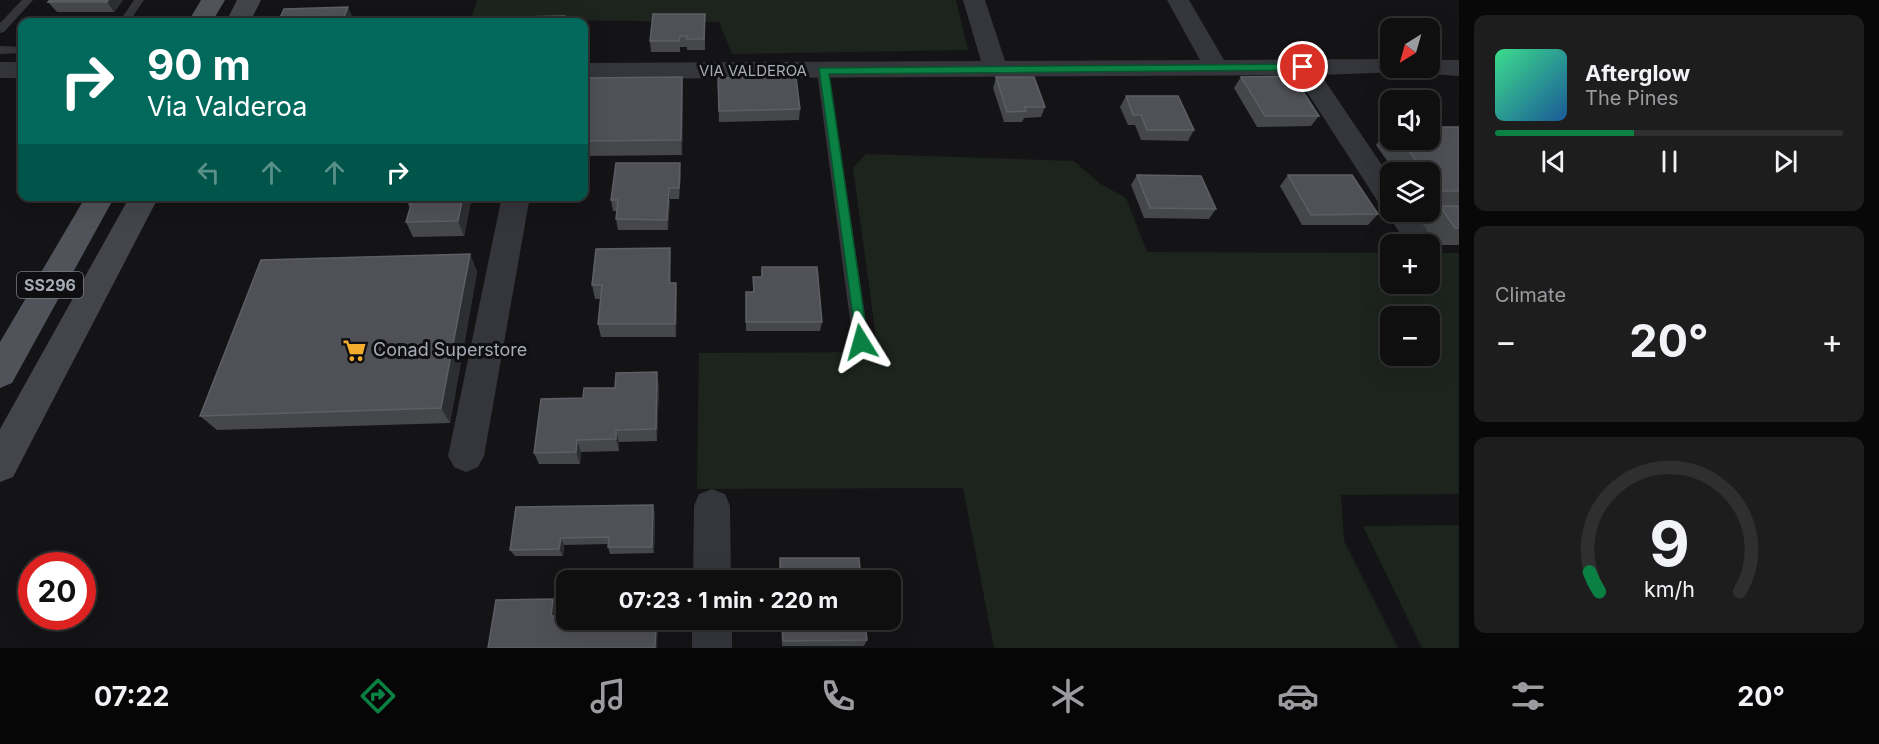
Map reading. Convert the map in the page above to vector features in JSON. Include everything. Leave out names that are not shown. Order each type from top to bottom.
[{"type":"main road","points":[[202,18],[213,0]]},
{"type":"main road","name":"SS296","points":[[0,373],[98,201]]},
{"type":"street","points":[[240,18],[249,0]]},
{"type":"street","points":[[974,0],[995,69]]},
{"type":"street","points":[[1178,0],[1216,68]]},
{"type":"street","points":[[1303,67],[1380,183]]},
{"type":"street","name":"VIA VALDEROA","points":[[588,71],[1380,67]]},
{"type":"street","points":[[1440,68],[1459,68]]},
{"type":"street","points":[[0,70],[18,70]]},
{"type":"street","points":[[0,465],[142,201]]},
{"type":"street","points":[[466,456],[515,201]]},
{"type":"street","points":[[712,506],[712,570]]},
{"type":"street","points":[[712,630],[712,648]]},
{"type":"lane","points":[[0,30],[28,0]]},
{"type":"lane","points":[[127,18],[140,0]]},
{"type":"lane","points":[[0,50],[18,50]]},
{"type":"lane","points":[[823,70],[861,342]]},
{"type":"shaded area","points":[[477,0],[956,0],[968,50],[732,54],[719,22],[588,20],[588,18],[471,18]]},
{"type":"shaded area","points":[[866,154],[1074,161],[1099,183],[1126,198],[1147,252],[1380,253],[1380,294],[1440,294],[1440,253],[1459,253],[1459,494],[1341,495],[1344,541],[1398,648],[994,648],[963,488],[697,489],[699,353],[878,352],[853,168]]},
{"type":"shaded area","points":[[1459,525],[1459,648],[1422,648],[1363,526]]},
{"type":"building","points":[[50,0],[108,0],[107,2],[48,2]]},
{"type":"building","points":[[348,7],[344,18],[280,18],[284,9]]},
{"type":"building","points":[[653,14],[705,14],[704,39],[686,39],[687,36],[680,36],[679,41],[650,41]]},
{"type":"building","points":[[565,16],[565,18],[517,17]]},
{"type":"building","points":[[1293,76],[1319,116],[1265,116],[1241,77]]},
{"type":"building","points":[[682,77],[681,140],[588,141],[588,78]]},
{"type":"building","points":[[796,77],[800,109],[719,111],[718,78]]},
{"type":"building","points":[[996,77],[1034,77],[1045,107],[1024,107],[1026,111],[1007,112]]},
{"type":"building","points":[[1126,96],[1178,96],[1194,130],[1147,130],[1141,115],[1133,115]]},
{"type":"building","points":[[1440,127],[1459,127],[1459,191],[1440,191],[1440,162],[1417,162],[1408,150],[1440,150]]},
{"type":"building","points":[[616,163],[680,163],[679,188],[669,188],[667,220],[616,219],[618,200],[611,200]]},
{"type":"building","points":[[1137,175],[1201,176],[1216,209],[1150,208]]},
{"type":"building","points":[[1288,175],[1352,175],[1378,214],[1311,215]]},
{"type":"building","points":[[412,201],[462,201],[458,221],[406,222]]},
{"type":"building","points":[[1440,206],[1459,206],[1459,228],[1455,228]]},
{"type":"building","points":[[670,248],[669,283],[676,283],[675,324],[598,324],[602,285],[592,285],[596,249]]},
{"type":"building","name":"Conad Superstore","points":[[470,254],[441,408],[200,416],[261,260]]},
{"type":"building","points":[[762,267],[817,267],[822,322],[746,322],[746,292],[754,292],[753,277],[762,277]]},
{"type":"building","points":[[657,372],[656,429],[616,430],[616,439],[577,440],[576,452],[534,453],[541,399],[583,398],[584,388],[615,388],[616,373]]},
{"type":"building","points":[[653,505],[652,547],[608,547],[609,537],[561,538],[559,549],[510,550],[516,507]]},
{"type":"building","points":[[780,558],[859,558],[860,570],[781,570]]},
{"type":"building","points":[[553,599],[551,616],[556,616],[556,630],[656,630],[655,648],[488,648],[496,600]]},
{"type":"building","points":[[782,630],[866,630],[867,640],[783,641]]},
{"type":"place","name":"Conad Superstore","points":[[355,350]]},
{"type":"route","points":[[861,342],[823,70],[1303,67]]}]
